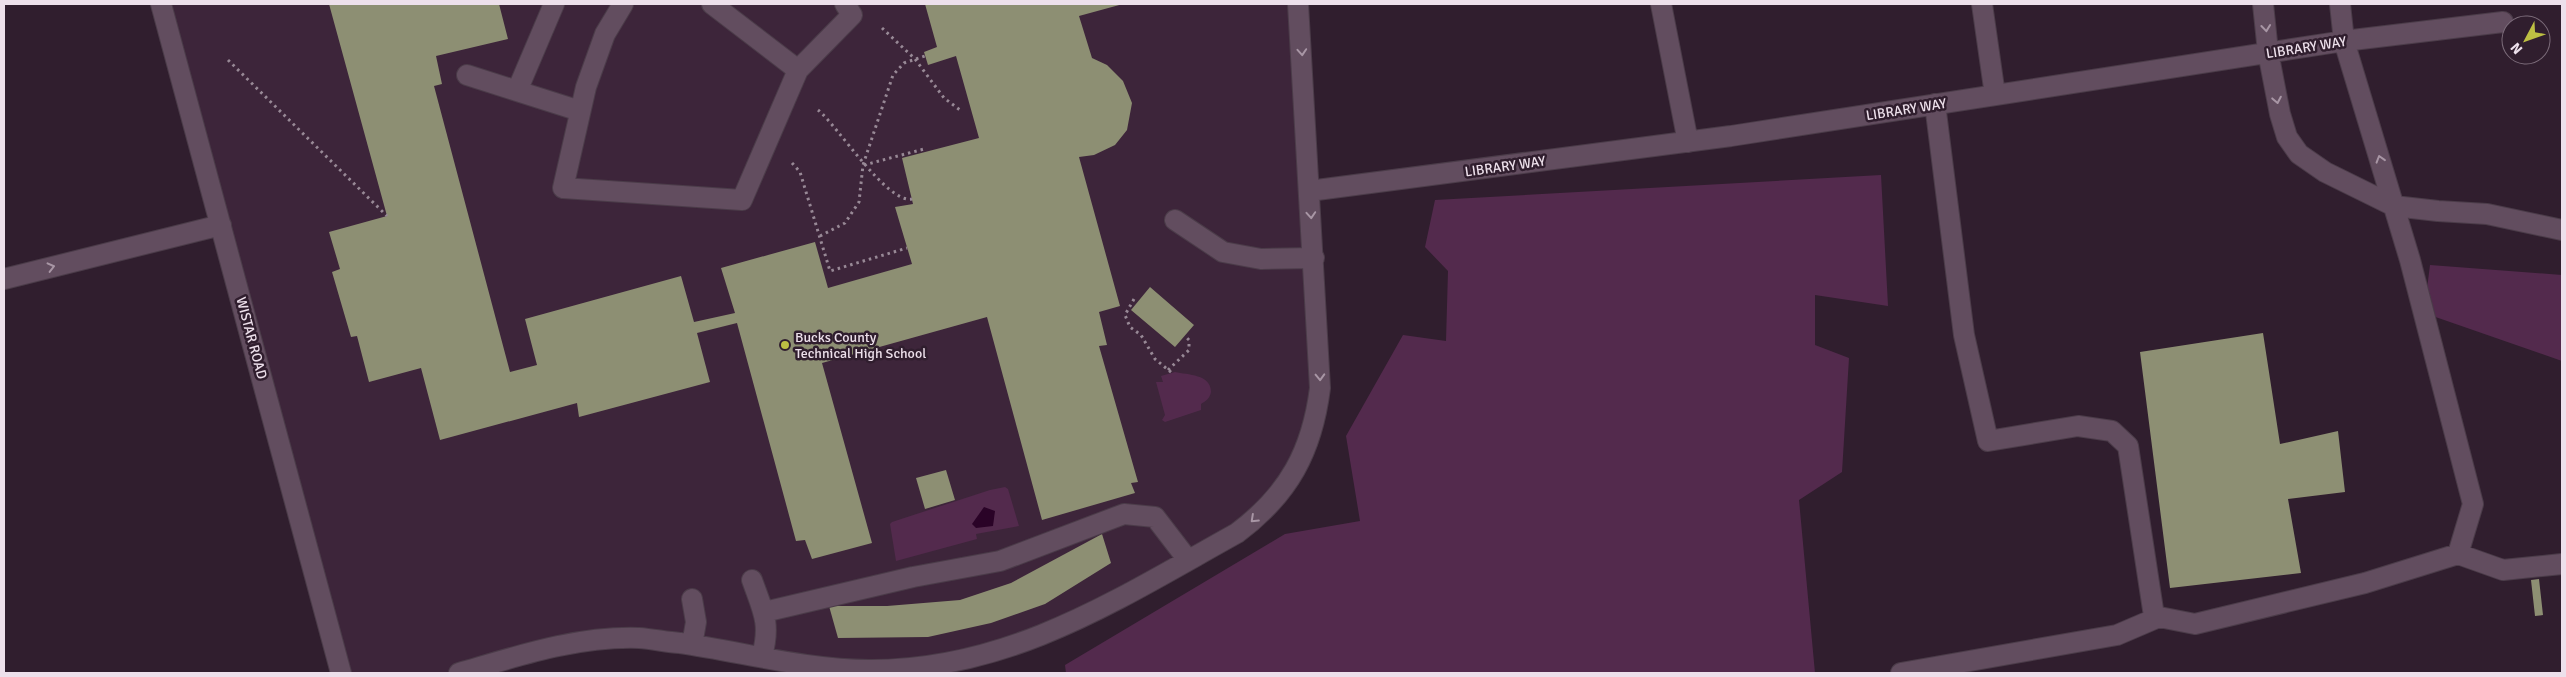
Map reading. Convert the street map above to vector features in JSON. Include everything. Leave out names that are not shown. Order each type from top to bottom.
[{"type":"street","name":"WISTAR ROAD","points":[[161,4],[341,673]]},
{"type":"street","points":[[517,91],[554,4]]},
{"type":"street","points":[[623,4],[605,34],[586,87],[563,188],[742,200],[798,70],[852,15],[845,4]]},
{"type":"street","points":[[712,4],[798,70]]},
{"type":"street","points":[[459,673],[555,647],[599,639],[640,638],[837,668],[871,670],[970,660],[1048,634],[1088,616],[1237,533],[1251,522],[1269,504],[1299,466],[1310,440],[1316,418],[1320,388],[1298,4]]},
{"type":"street","points":[[1661,4],[1688,142]]},
{"type":"street","points":[[1982,4],[1995,95]]},
{"type":"street","points":[[2263,4],[2268,52],[2287,137],[2299,154],[2325,172],[2394,206],[2488,214],[2562,230]]},
{"type":"street","points":[[2340,4],[2344,41],[2394,206],[2473,504],[2458,554]]},
{"type":"street","name":"LIBRARY WAY","points":[[1309,191],[1688,142],[2268,52],[2501,22]]},
{"type":"street","points":[[467,75],[580,112]]},
{"type":"street","points":[[1935,104],[1964,335],[1988,441],[2078,426],[2112,431],[2128,446],[2154,616],[2196,624],[2365,583],[2458,554],[2503,570],[2562,564]]},
{"type":"street","points":[[1174,220],[1223,252],[1261,259],[1314,258]]},
{"type":"street","points":[[4,279],[221,224]]},
{"type":"street","points":[[764,612],[913,577],[1000,561],[1124,514],[1155,517],[1188,560]]},
{"type":"street","points":[[752,580],[764,612],[768,634],[762,656]]},
{"type":"street","points":[[692,599],[696,622],[692,645]]},
{"type":"street","points":[[1901,673],[2117,635],[2159,617]]},
{"type":"path","points":[[882,28],[914,59],[944,98],[960,110]]},
{"type":"path","points":[[820,236],[845,223],[859,202],[863,165],[893,75],[898,67],[914,59],[926,56]]},
{"type":"path","points":[[228,60],[387,216]]},
{"type":"path","points":[[818,110],[863,165],[903,198],[912,199]]},
{"type":"path","points":[[863,165],[924,149]]},
{"type":"path","points":[[792,162],[800,172],[830,271],[907,248]]},
{"type":"path","points":[[1134,299],[1125,315],[1130,327],[1141,336],[1155,359],[1172,373]]},
{"type":"path","points":[[1168,370],[1189,350],[1189,340],[1184,336]]},
{"type":"shaded area","name":"Bucks County Technical High School","points":[[160,4],[1298,4],[1316,418],[1269,504],[1048,634],[871,670],[641,638],[459,673],[340,673]]},
{"type":"shaded area","points":[[1881,175],[1888,306],[1815,295],[1815,345],[1849,358],[1842,472],[1799,500],[1815,673],[1066,673],[1065,665],[1285,534],[1360,521],[1346,436],[1403,335],[1446,341],[1448,271],[1425,247],[1435,200]]},
{"type":"shaded area","points":[[2430,265],[2562,275],[2562,361],[2424,313]]},
{"type":"shaded area","points":[[1175,372],[1198,376],[1207,382],[1211,392],[1208,399],[1201,404],[1201,410],[1165,422],[1162,420],[1165,415],[1156,382],[1163,382],[1161,376]]},
{"type":"shaded area","points":[[1005,487],[1008,489],[1019,526],[976,534],[977,539],[896,561],[890,524],[892,522],[990,490]]},
{"type":"shaded area","points":[[984,507],[995,511],[993,526],[976,528],[972,524]]},
{"type":"building","points":[[329,4],[499,4],[508,39],[436,56],[442,84],[434,86],[510,372],[537,365],[525,319],[681,276],[694,322],[735,313],[721,268],[815,242],[828,288],[912,264],[895,207],[913,204],[902,158],[979,138],[956,56],[928,65],[924,52],[937,47],[925,4],[1123,4],[1079,16],[1092,58],[1107,65],[1123,81],[1132,103],[1127,130],[1115,145],[1094,155],[1079,157],[1120,306],[1099,312],[1107,345],[1099,346],[1138,482],[1131,483],[1135,493],[1042,520],[987,317],[822,363],[872,543],[812,559],[805,540],[796,541],[737,323],[697,333],[710,382],[579,417],[577,403],[440,440],[421,368],[369,382],[357,336],[351,337],[332,272],[340,269],[329,232],[387,216]]},
{"type":"building","points":[[1150,287],[1194,325],[1175,347],[1131,310]]},
{"type":"building","points":[[2263,333],[2280,444],[2338,431],[2345,492],[2288,499],[2301,573],[2170,588],[2140,352]]},
{"type":"building","points":[[946,470],[955,500],[925,509],[916,478]]},
{"type":"building","points":[[1102,534],[1111,563],[1045,604],[991,623],[928,637],[838,638],[829,606],[887,606],[960,600],[1011,583]]},
{"type":"building","points":[[2539,579],[2543,615],[2535,616],[2531,580]]},
{"type":"place","name":"Bucks County Technical High School","points":[[785,345]]}]
